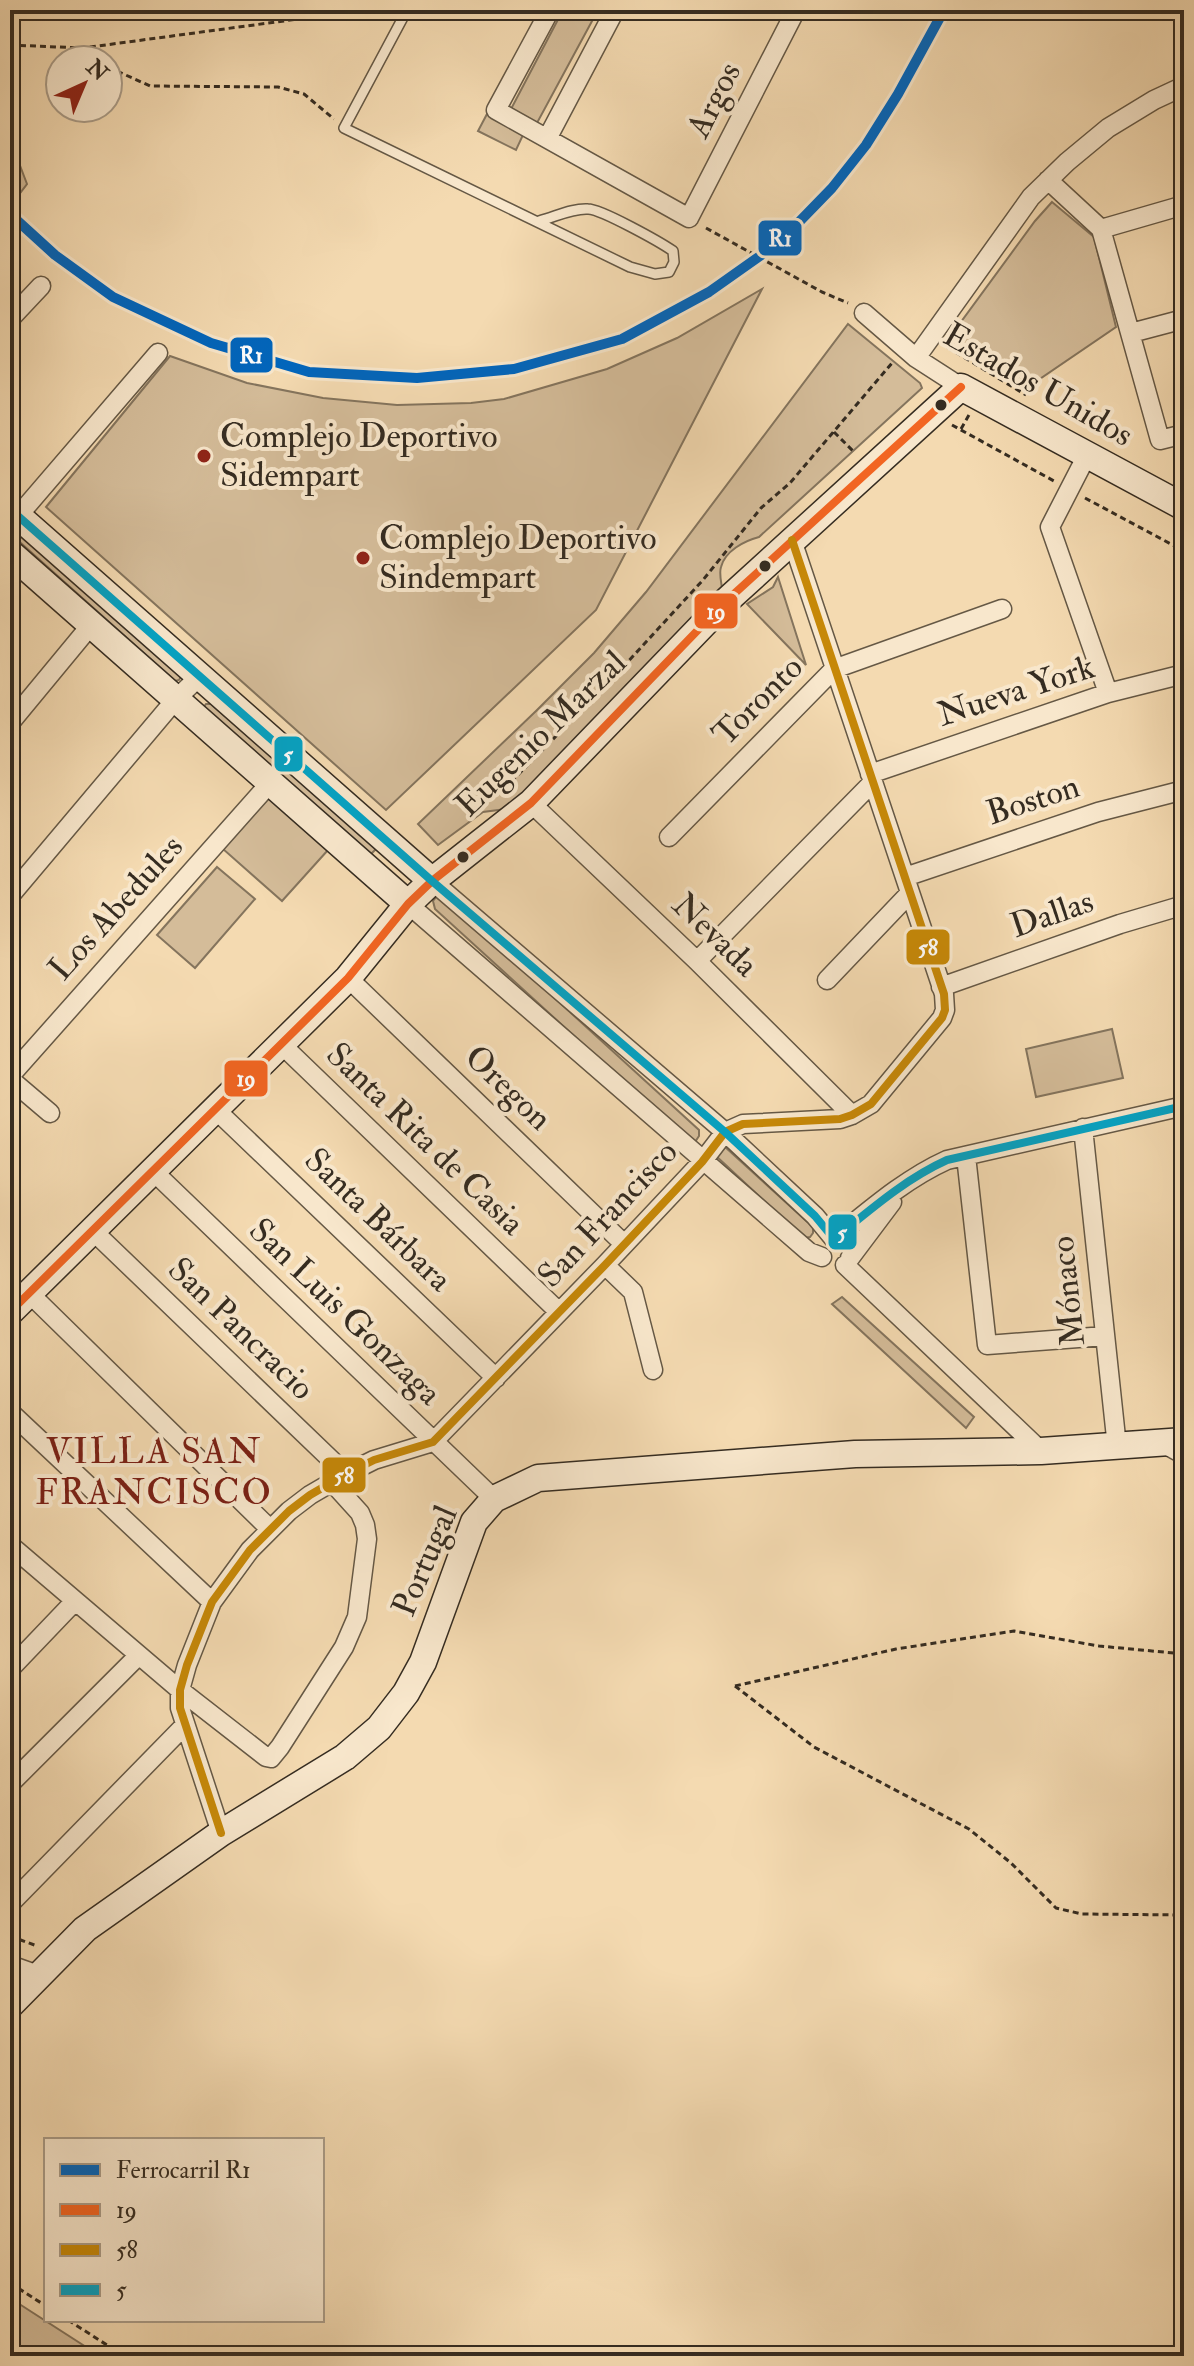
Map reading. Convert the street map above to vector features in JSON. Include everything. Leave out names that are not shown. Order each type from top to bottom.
[{"type":"main road","name":"Estados Unidos","points":[[961,387],[1184,507]]},
{"type":"main road","name":"Eugenio Marzal","points":[[10,1312],[348,978],[408,904],[432,881],[531,803],[724,603],[961,387]]},
{"type":"main road","points":[[13,517],[200,676],[432,881]]},
{"type":"main road","points":[[10,553],[408,904]]},
{"type":"main road","name":"Portugal","points":[[10,2005],[85,1929],[221,1833],[363,1744],[393,1712],[411,1686],[423,1662],[474,1522],[494,1499],[538,1478],[855,1454],[1041,1451],[1184,1441]]},
{"type":"street","points":[[550,10],[496,110],[689,218]]},
{"type":"street","points":[[548,137],[615,10]]},
{"type":"street","name":"Argos","points":[[689,218],[796,10]]},
{"type":"street","points":[[910,353],[931,337],[1031,197],[1048,180],[1108,128],[1184,86]]},
{"type":"street","points":[[1048,180],[1101,229],[1160,440],[1184,434]]},
{"type":"street","points":[[1101,229],[1184,205]]},
{"type":"street","points":[[10,319],[41,286]]},
{"type":"street","name":"Estados Unidos","points":[[864,313],[910,353],[961,387]]},
{"type":"street","points":[[1131,333],[1184,319]]},
{"type":"street","points":[[13,517],[158,353]]},
{"type":"street","points":[[1087,455],[1050,527],[1108,693]]},
{"type":"street","name":"San Francisco","points":[[221,1833],[180,1708],[180,1690],[212,1602],[250,1550],[289,1511],[338,1478],[374,1460],[433,1442],[605,1265],[702,1162],[725,1132],[743,1124],[828,1121],[852,1115],[871,1104],[942,1018],[945,1001],[941,987],[792,540]]},
{"type":"street","name":"Toronto","points":[[669,837],[834,669],[1002,609]]},
{"type":"street","points":[[10,723],[91,625]]},
{"type":"street","points":[[10,896],[176,699],[200,676]]},
{"type":"street","name":"Nueva York","points":[[697,961],[872,778],[1108,693],[1183,676]]},
{"type":"street","name":"Los Abedules","points":[[10,1078],[270,783]]},
{"type":"street","name":"Boston","points":[[827,980],[907,885],[1098,812],[1184,790]]},
{"type":"street","name":"Nevada","points":[[531,803],[852,1115]]},
{"type":"street","points":[[432,881],[725,1132],[815,1216],[834,1239],[847,1244],[848,1262],[1041,1451]]},
{"type":"street","points":[[408,904],[702,1162],[831,1267],[848,1262],[906,1183]]},
{"type":"street","name":"Dallas","points":[[941,987],[1120,924],[1183,910]]},
{"type":"street","name":"Oregon","points":[[348,978],[624,1244]]},
{"type":"street","name":"Santa Rita de Casia","points":[[281,1044],[559,1312]]},
{"type":"street","points":[[10,1078],[50,1113]]},
{"type":"street","points":[[822,1257],[826,1244],[906,1183],[947,1160],[1184,1106]]},
{"type":"street","name":"Santa Bárbara","points":[[215,1109],[496,1378]]},
{"type":"street","name":"Mónaco","points":[[1083,1128],[1117,1447]]},
{"type":"street","points":[[966,1156],[987,1345],[1105,1336]]},
{"type":"street","name":"San Luis Gonzaga","points":[[153,1171],[494,1499]]},
{"type":"street","name":"San Pancracio","points":[[92,1230],[338,1478],[365,1525],[367,1539],[357,1617],[344,1647],[271,1758],[180,1690]]},
{"type":"street","points":[[605,1265],[633,1292],[653,1370]]},
{"type":"street","points":[[29,1293],[270,1529]]},
{"type":"street","points":[[10,1412],[212,1602]]},
{"type":"street","points":[[13,1552],[180,1690]]},
{"type":"street","points":[[10,1669],[75,1601]]},
{"type":"street","points":[[10,1784],[139,1655]]},
{"type":"street","points":[[10,1904],[185,1725]]},
{"type":"street","points":[[10,1965],[38,1975]]},
{"type":"lane","points":[[407,10],[344,128],[630,267],[655,274],[669,272],[674,262],[673,251],[659,241],[591,208],[539,221]]},
{"type":"lane","points":[[1152,1443],[1184,1460]]},
{"type":"path","points":[[294,10],[295,18]]},
{"type":"path","points":[[111,44],[365,10]]},
{"type":"path","points":[[10,45],[44,46]]},
{"type":"path","points":[[124,74],[150,86],[278,87],[304,94],[344,128]]},
{"type":"path","points":[[689,218],[864,313]]},
{"type":"path","points":[[931,337],[1030,397]]},
{"type":"path","points":[[531,803],[510,783],[612,679],[703,580],[761,508],[790,483],[910,353]]},
{"type":"path","points":[[834,432],[870,470]]},
{"type":"path","points":[[1184,1654],[1099,1646],[1014,1631],[896,1649],[735,1686],[814,1747],[969,1829],[1011,1863],[1056,1908],[1082,1914],[1184,1915]]},
{"type":"path","points":[[10,1936],[60,1954]]},
{"type":"path","points":[[10,2283],[44,2305]]},
{"type":"path","points":[[71,2322],[124,2356]]},
{"type":"shaded area","points":[[563,10],[598,10],[537,123],[511,109]]},
{"type":"shaded area","points":[[10,107],[14,118],[16,155],[27,184],[14,201],[10,198]]},
{"type":"shaded area","points":[[487,114],[523,135],[516,150],[478,131]]},
{"type":"shaded area","points":[[1052,202],[1094,237],[1116,327],[1025,389],[947,341]]},
{"type":"shaded area","name":"Complejo Deportivo Sindempart","points":[[762,289],[596,610],[386,810],[46,507],[170,356],[247,383],[323,398],[397,405],[471,403],[504,399],[607,369],[677,338]]},
{"type":"shaded area","points":[[848,324],[920,383],[922,388],[759,537],[731,552],[720,569],[722,588],[524,795],[506,809],[483,812],[438,845],[418,824],[594,653],[646,592]]},
{"type":"shaded area","points":[[15,528],[182,675],[179,680],[175,681],[13,536]]},
{"type":"shaded area","points":[[778,577],[806,665],[747,604],[773,587]]},
{"type":"shaded area","points":[[211,704],[377,848],[368,857],[203,708]]},
{"type":"shaded area","points":[[268,795],[328,850],[282,901],[223,849]]},
{"type":"shaded area","points":[[217,867],[255,899],[195,968],[157,935]]},
{"type":"shaded area","points":[[437,896],[444,897],[699,1130],[695,1142],[687,1139],[435,909],[433,901]]},
{"type":"shaded area","points":[[1112,1029],[1123,1078],[1036,1097],[1026,1049]]},
{"type":"shaded area","points":[[724,1146],[813,1227],[810,1237],[804,1238],[715,1155]]},
{"type":"shaded area","points":[[842,1297],[974,1417],[966,1428],[832,1304]]},
{"type":"shaded area","points":[[10,2298],[100,2356],[10,2356]]},
{"type":"rail line","name":"R1","points":[[10,214],[55,255],[113,297],[211,343],[309,372],[417,378],[514,369],[622,339],[709,292],[760,256],[832,188],[866,145],[944,10]]},
{"type":"transit line","name":"19","points":[[10,1312],[348,978],[408,904],[432,881],[531,803],[724,603],[961,387]]},
{"type":"transit line","name":"5","points":[[10,509],[432,881],[725,1132],[815,1216],[834,1239],[902,1186],[947,1160],[1184,1106]]},
{"type":"transit line","name":"58","points":[[221,1833],[180,1708],[180,1690],[212,1602],[250,1550],[310,1495],[374,1460],[433,1442],[605,1265],[702,1162],[725,1132],[743,1124],[840,1119],[852,1115],[871,1104],[942,1018],[944,994],[792,540]]},
{"type":"place","name":"Complejo Deportivo Sidempart","points":[[204,456]]},
{"type":"place","name":"Complejo Deportivo Sindempart","points":[[363,558]]},
{"type":"district","name":"VILLA SAN FRANCISCO","points":[[154,1472]]}]
